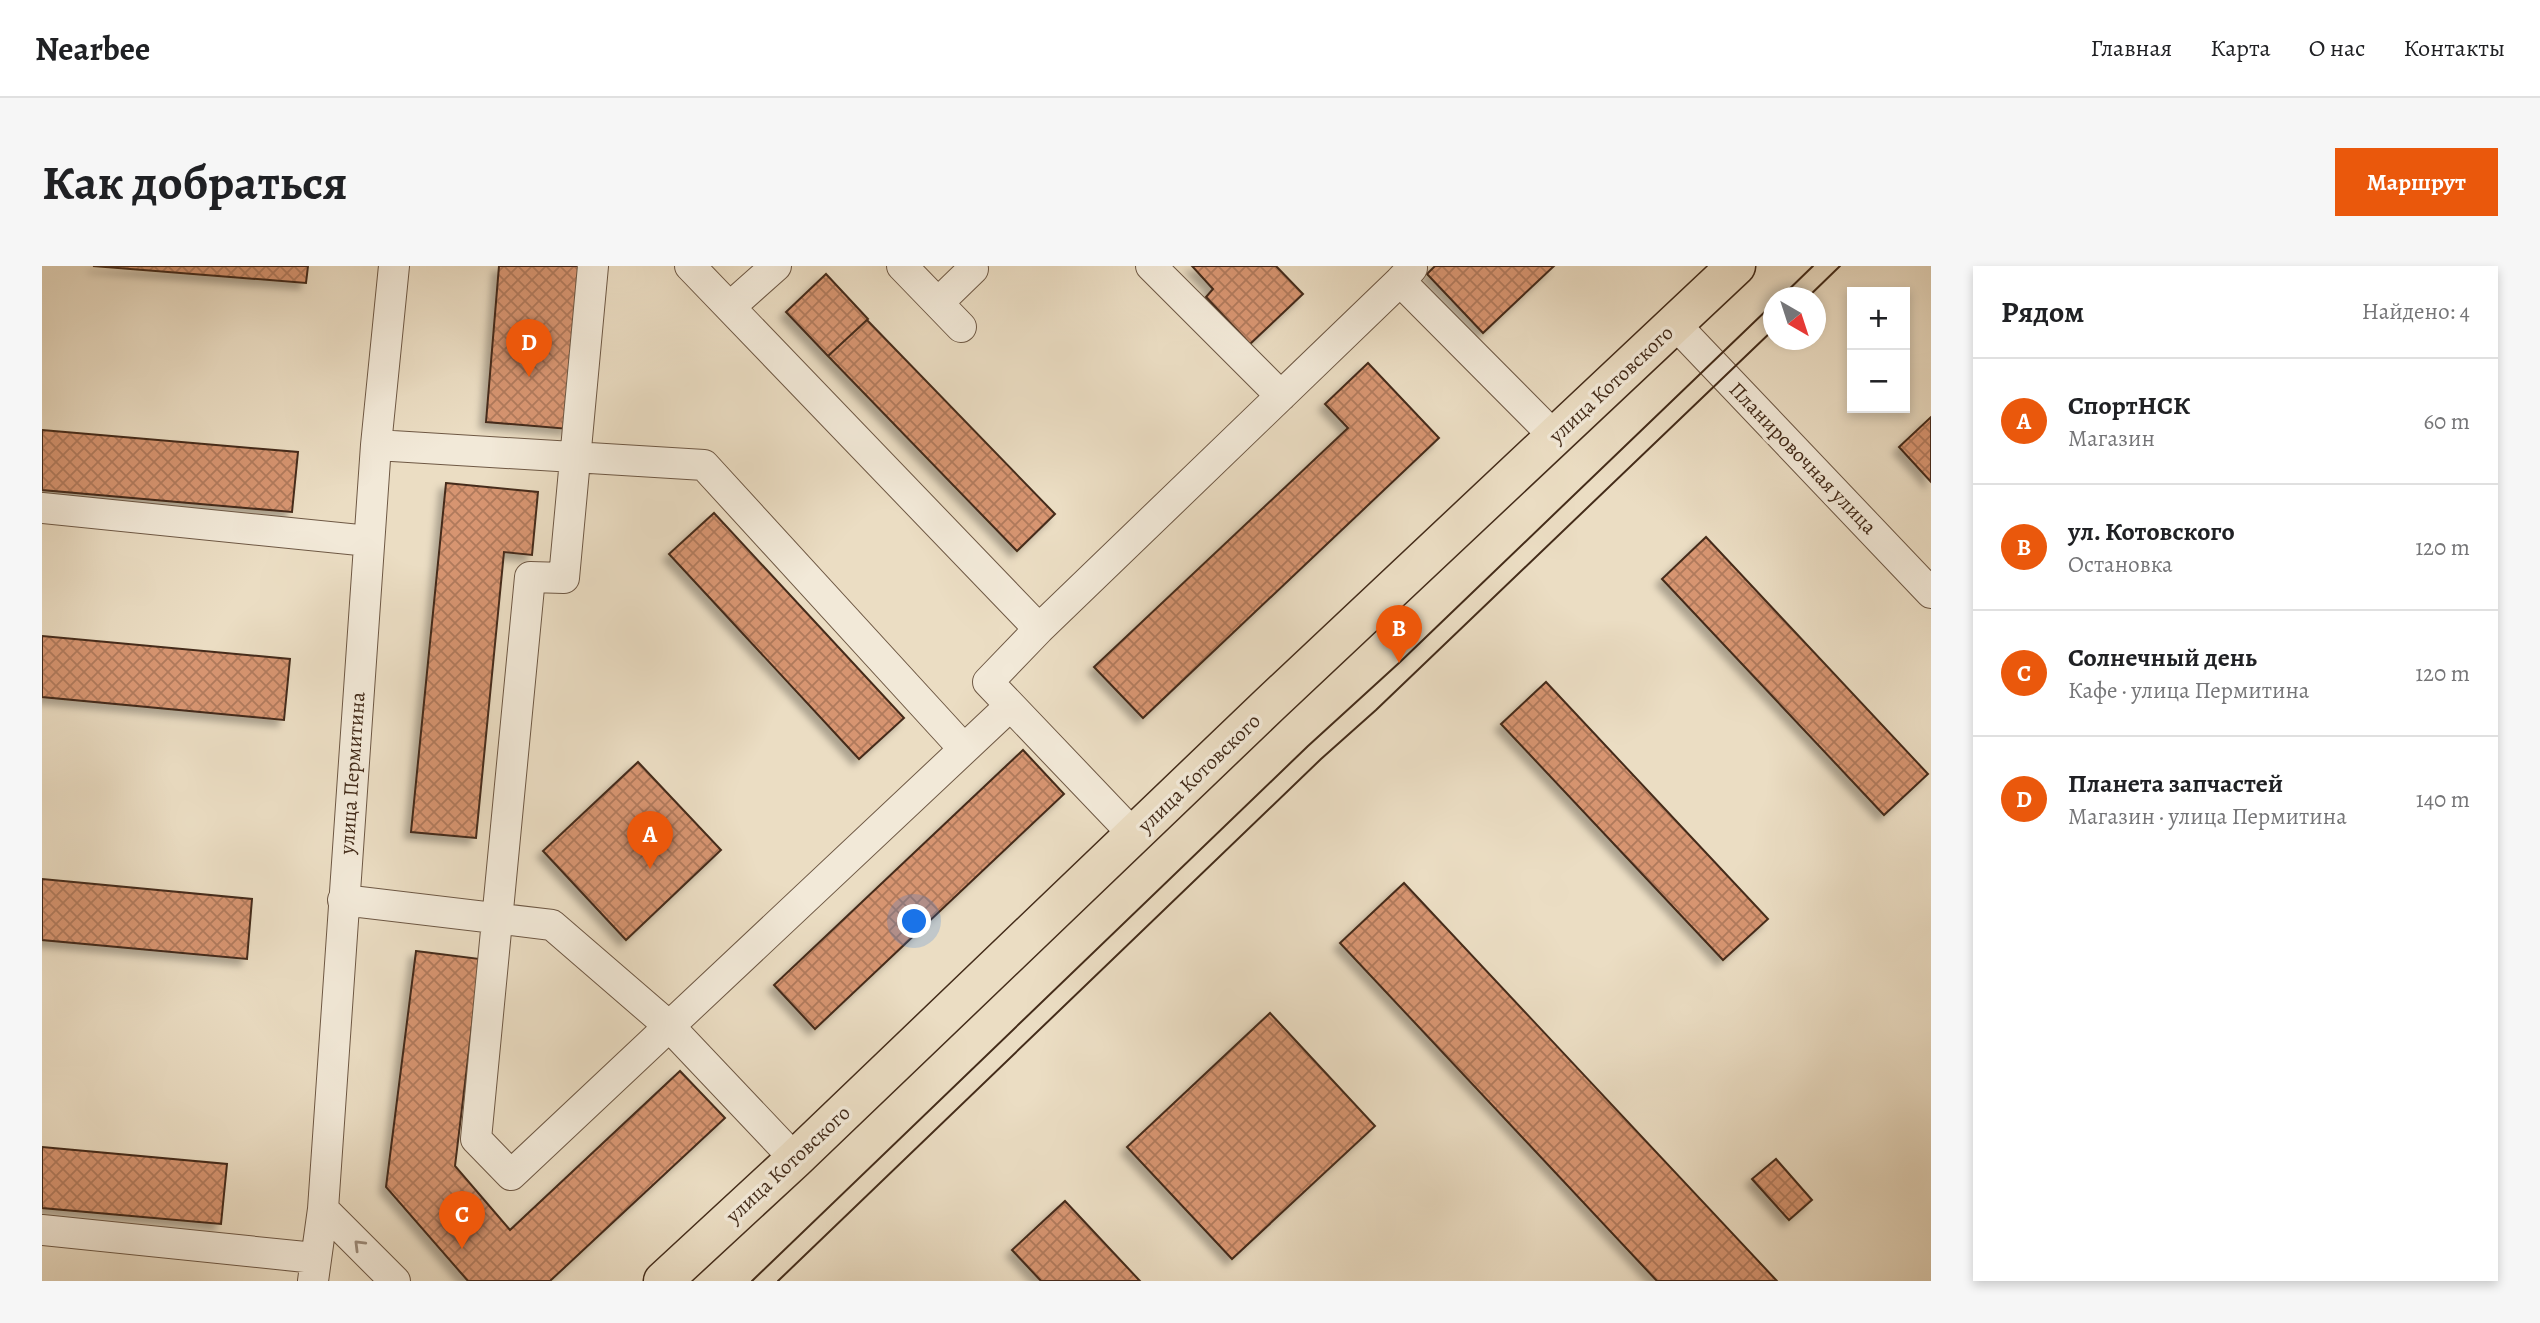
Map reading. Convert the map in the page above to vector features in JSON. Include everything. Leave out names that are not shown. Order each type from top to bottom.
[{"type":"main road","name":"улица Котовского","points":[[663,1281],[1736,266]]},
{"type":"street","name":"улица Пермитина","points":[[314,1269],[323,1209],[376,445],[394,266]]},
{"type":"street","points":[[593,266],[564,578],[530,577],[476,1139],[511,1175],[1010,706]]},
{"type":"street","points":[[690,266],[1040,629]]},
{"type":"street","points":[[730,307],[776,266]]},
{"type":"street","points":[[902,266],[961,327]]},
{"type":"street","points":[[1150,266],[1281,396]]},
{"type":"street","points":[[938,303],[973,269]]},
{"type":"street","points":[[1135,836],[988,682],[1406,273],[1555,437]]},
{"type":"street","name":"Планировочная улица","points":[[1675,324],[1931,593]]},
{"type":"street","points":[[376,445],[704,465],[964,750]]},
{"type":"street","points":[[42,508],[369,541]]},
{"type":"street","points":[[343,900],[552,925],[669,1026],[795,1159]]},
{"type":"street","points":[[323,1209],[395,1281]]},
{"type":"street","points":[[42,1230],[314,1269]]},
{"type":"building","points":[[93,266],[308,266],[306,283]]},
{"type":"building","points":[[499,266],[582,266],[569,429],[486,422]]},
{"type":"building","points":[[1192,266],[1276,266],[1303,294],[1250,344],[1206,297],[1213,289]]},
{"type":"building","points":[[1435,266],[1554,266],[1483,333],[1427,274]]},
{"type":"building","points":[[826,274],[868,319],[828,356],[786,312]]},
{"type":"building","points":[[867,320],[1055,514],[1017,551],[828,356]]},
{"type":"building","points":[[1368,363],[1439,438],[1143,718],[1094,667],[1348,428],[1325,404]]},
{"type":"building","points":[[1931,417],[1931,482],[1899,447]]},
{"type":"building","points":[[42,430],[298,452],[292,512],[42,490]]},
{"type":"building","points":[[446,483],[538,492],[532,555],[504,552],[476,838],[411,832]]},
{"type":"building","points":[[714,513],[904,718],[859,759],[669,554]]},
{"type":"building","points":[[1706,537],[1928,774],[1884,815],[1662,579]]},
{"type":"building","points":[[42,636],[290,659],[284,720],[42,697]]},
{"type":"building","points":[[1546,682],[1768,919],[1723,960],[1501,724]]},
{"type":"building","points":[[1023,750],[1064,794],[815,1029],[774,985]]},
{"type":"building","points":[[638,762],[721,850],[626,940],[543,851]]},
{"type":"building","points":[[42,879],[252,899],[247,959],[42,940]]},
{"type":"building","points":[[1404,883],[1777,1281],[1657,1281],[1340,943]]},
{"type":"building","points":[[416,951],[480,959],[455,1166],[510,1230],[680,1071],[725,1118],[550,1281],[468,1281],[386,1187]]},
{"type":"building","points":[[1270,1013],[1375,1126],[1232,1259],[1127,1147]]},
{"type":"building","points":[[42,1147],[227,1164],[221,1224],[42,1208]]},
{"type":"building","points":[[1776,1159],[1812,1200],[1789,1220],[1752,1179]]},
{"type":"building","points":[[1065,1201],[1140,1281],[1041,1281],[1012,1250]]},
{"type":"tram line","points":[[1791,287],[1813,266]]},
{"type":"tram line","points":[[1818,287],[1840,266]]},
{"type":"tram line","points":[[752,1281],[1308,746],[1399,663],[1763,314]]},
{"type":"tram line","points":[[778,1281],[1321,759],[1376,710],[1763,340]]},
{"type":"place","name":"Планета запчастей","points":[[529,377]]},
{"type":"place","name":"ул. Котовского","points":[[1399,663]]},
{"type":"place","name":"СпортНСК","points":[[650,869]]},
{"type":"place","name":"Солнечный день","points":[[462,1249]]}]
